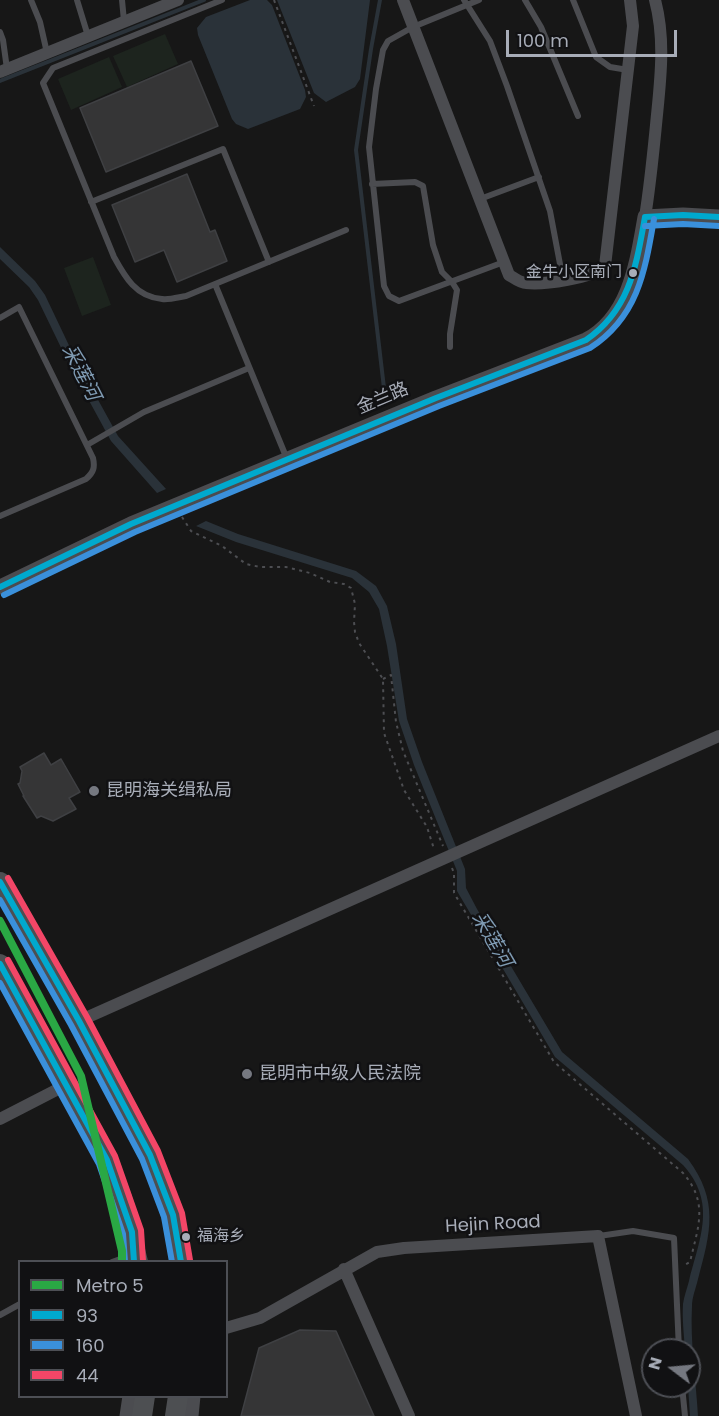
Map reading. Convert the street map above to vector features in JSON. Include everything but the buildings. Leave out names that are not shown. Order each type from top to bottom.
[{"type":"main road","points":[[0,882],[79,1021],[150,1155],[173,1215],[181,1260]]},
{"type":"main road","points":[[0,964],[107,1160],[132,1232],[135,1259]]},
{"type":"main road","points":[[142,1416],[145,1398]]},
{"type":"main road","points":[[175,1416],[178,1398]]},
{"type":"street","points":[[4,71],[178,0]]},
{"type":"street","points":[[403,0],[509,274],[525,283],[572,279],[600,270],[605,266],[633,26],[630,0]]},
{"type":"street","points":[[655,0],[661,20],[662,46],[660,86],[645,217],[683,215],[719,217]]},
{"type":"street","name":"金兰路","points":[[0,587],[131,524],[599,333],[622,303],[631,285],[645,217]]},
{"type":"street","points":[[79,1021],[719,736]]},
{"type":"street","points":[[0,1119],[66,1085]]},
{"type":"street","points":[[598,1236],[636,1416]]},
{"type":"street","name":"Hejin Road","points":[[228,1327],[260,1318],[377,1252],[404,1248],[598,1236]]},
{"type":"street","points":[[344,1269],[408,1416]]},
{"type":"street","points":[[127,1416],[130,1398]]},
{"type":"street","points":[[191,1416],[193,1398]]},
{"type":"lane","points":[[31,0],[40,22],[47,53]]},
{"type":"lane","points":[[77,0],[88,37]]},
{"type":"lane","points":[[122,0],[124,22]]},
{"type":"lane","points":[[222,0],[53,68],[43,83],[114,257],[127,281],[144,293],[162,299],[186,296],[346,230]]},
{"type":"lane","points":[[479,0],[465,3],[388,41],[383,50],[369,147],[372,184],[384,286],[389,296],[399,301],[504,262]]},
{"type":"lane","points":[[525,0],[541,27],[578,116]]},
{"type":"lane","points":[[573,0],[596,57],[610,67],[628,70]]},
{"type":"lane","points":[[465,3],[490,41],[507,86],[550,211],[563,280]]},
{"type":"lane","points":[[0,32],[3,40],[4,71]]},
{"type":"lane","points":[[91,202],[223,149],[269,262]]},
{"type":"lane","points":[[480,199],[539,177]]},
{"type":"lane","points":[[372,184],[415,182],[423,186],[434,245],[442,272],[457,290],[450,347]]},
{"type":"lane","points":[[215,284],[288,460]]},
{"type":"lane","points":[[0,318],[19,307],[87,445],[95,466],[86,479],[0,516]]},
{"type":"lane","points":[[87,445],[144,412],[249,368]]},
{"type":"lane","points":[[598,1236],[633,1231],[674,1238],[678,1338]]},
{"type":"lane","points":[[0,1316],[18,1305]]},
{"type":"lane","points":[[683,1398],[685,1416]]},
{"type":"path","points":[[274,0],[314,106]]},
{"type":"path","points":[[176,506],[191,531],[222,546],[246,564],[294,569],[351,588],[355,604],[355,632],[359,643],[383,679],[384,733],[404,790],[454,873],[454,893],[554,1062],[692,1183],[700,1205],[700,1220],[690,1262],[675,1271]]},
{"type":"path","points":[[383,679],[391,675],[396,722],[403,751],[444,858]]},
{"type":"shaded area","points":[[165,34],[178,64],[127,87],[113,56]]},
{"type":"shaded area","points":[[109,57],[122,87],[71,110],[58,79]]},
{"type":"shaded area","points":[[93,257],[111,305],[82,316],[64,268]]},
{"type":"water","points":[[250,0],[267,0],[272,5],[306,97],[300,109],[248,129],[236,124],[232,119],[197,28],[206,17]]},
{"type":"water","points":[[277,0],[370,0],[360,79],[355,87],[326,102],[314,93]]},
{"type":"water","name":"采莲河","points":[[0,247],[35,281],[45,295],[75,358],[118,436],[166,489],[157,493],[111,441],[68,362],[38,300],[29,287],[0,259]]},
{"type":"water","name":"采莲河","points":[[206,521],[238,534],[356,571],[376,586],[387,606],[396,644],[407,719],[465,869],[466,888],[477,909],[562,1052],[688,1159],[698,1174],[708,1203],[710,1217],[703,1262],[693,1299],[692,1338],[684,1338],[683,1301],[701,1235],[703,1207],[700,1193],[683,1165],[555,1057],[457,891],[457,871],[414,765],[399,721],[379,609],[369,592],[352,578],[236,542],[196,526]]},
{"type":"water","name":"采莲河","points":[[689,1398],[696,1398],[698,1416],[690,1416]]},
{"type":"waterway","points":[[0,81],[204,0]]},
{"type":"waterway","points":[[380,0],[356,150],[384,388]]},
{"type":"metro line","name":"5","points":[[0,921],[81,1076],[122,1251],[122,1260]]},
{"type":"transit line","name":"93","points":[[645,217],[683,215],[719,217]]},
{"type":"transit line","name":"93","points":[[0,587],[131,524],[436,398],[586,340],[601,328],[622,301],[634,270],[645,217]]},
{"type":"transit line","name":"160","points":[[4,595],[135,532],[439,406],[590,348],[619,322],[637,291],[647,257],[654,219]]},
{"type":"transit line","name":"160","points":[[645,226],[683,224],[719,226]]},
{"type":"transit line","name":"44","points":[[8,878],[87,1017],[158,1151],[182,1213],[190,1260]]},
{"type":"transit line","name":"93","points":[[0,882],[79,1021],[150,1155],[173,1215],[181,1260]]},
{"type":"transit line","name":"160","points":[[0,900],[71,1025],[142,1159],[164,1217],[172,1260]]},
{"type":"transit line","name":"44","points":[[8,960],[115,1156],[141,1230],[143,1260]]},
{"type":"transit line","name":"93","points":[[0,964],[107,1160],[132,1232],[134,1260]]},
{"type":"transit line","name":"160","points":[[0,983],[99,1164],[123,1234],[125,1260]]},
{"type":"place","name":"金牛小区南门","points":[[633,273]]},
{"type":"place","name":"昆明海关缉私局","points":[[94,791]]},
{"type":"place","name":"昆明市中级人民法院","points":[[247,1074]]},
{"type":"place","name":"福海乡","points":[[186,1237]]}]
